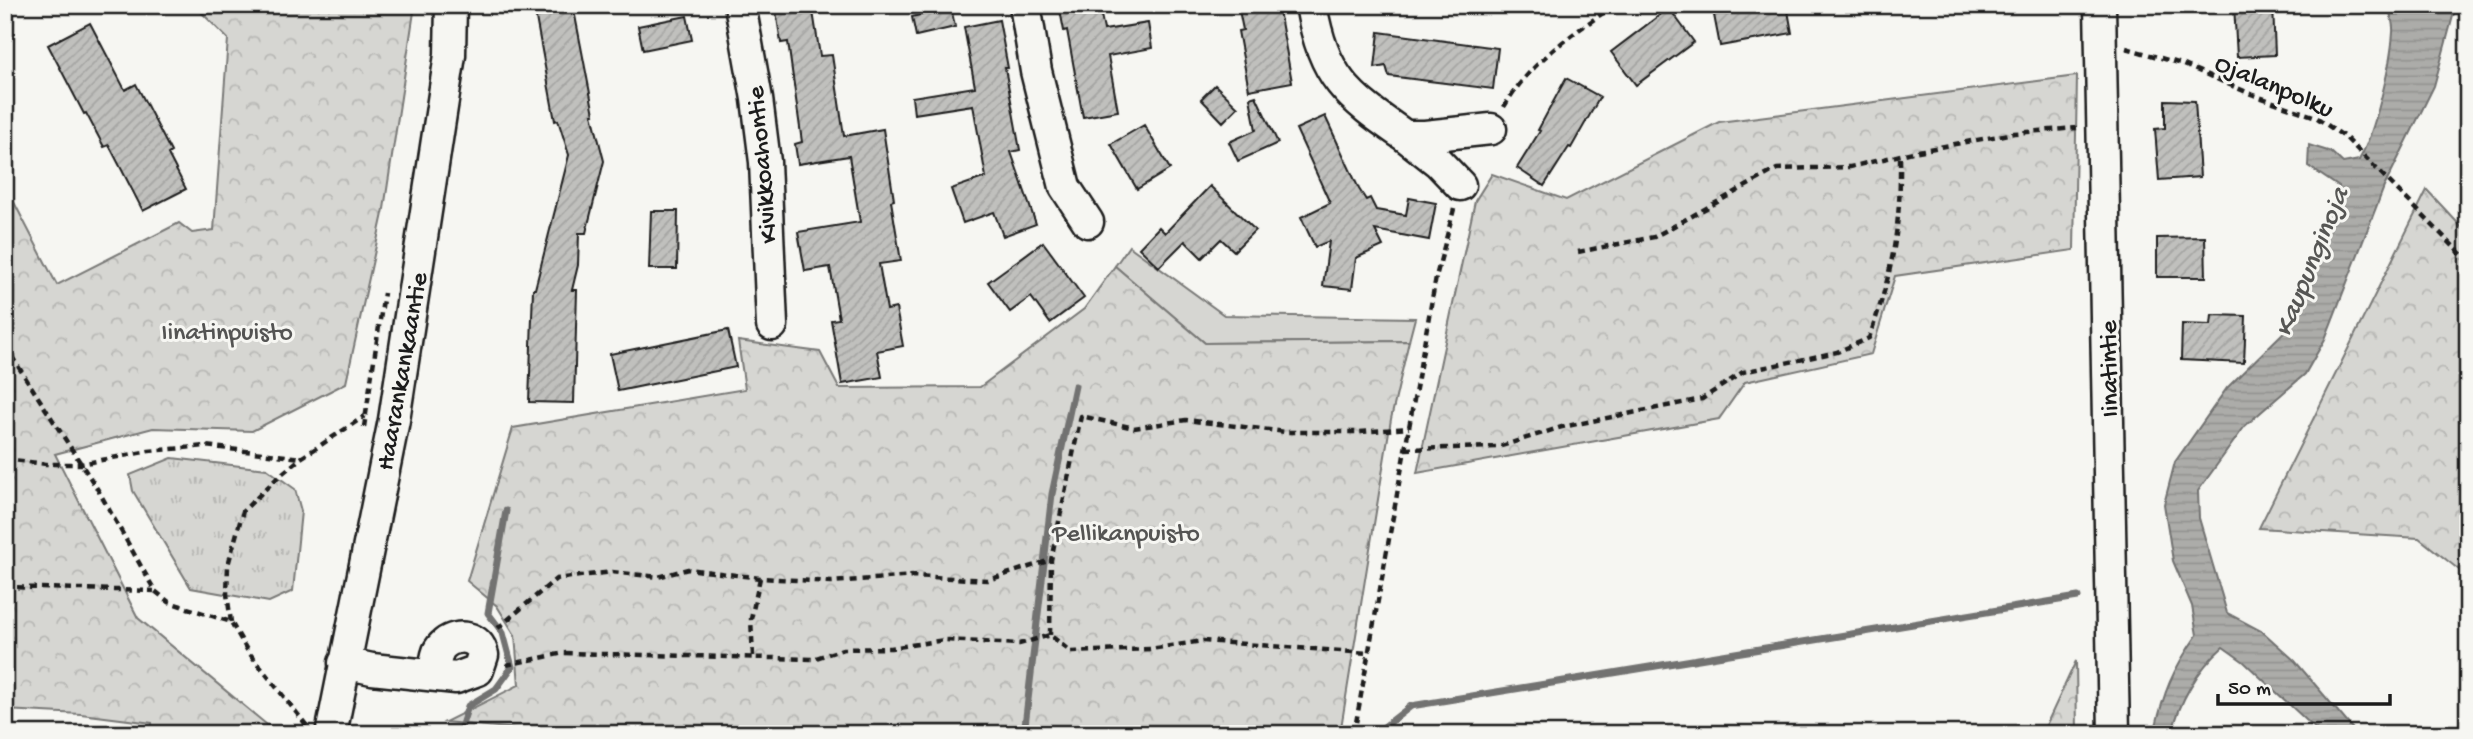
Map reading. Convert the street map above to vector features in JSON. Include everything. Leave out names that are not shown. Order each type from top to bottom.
[{"type":"street","name":"Haarankankaantie","points":[[314,727],[344,663],[379,418],[450,55],[451,5]]},
{"type":"street","name":"Kivikkoahontie","points":[[740,5],[765,162],[772,325]]},
{"type":"street","points":[[1025,5],[1036,71],[1065,187],[1088,222]]},
{"type":"street","points":[[1311,5],[1319,45],[1329,68],[1356,100],[1438,162],[1460,185]]},
{"type":"street","name":"Iinatintie","points":[[2100,5],[2114,734]]},
{"type":"street","points":[[1405,136],[1491,129]]},
{"type":"street","points":[[344,663],[436,676]]},
{"type":"path","points":[[1491,129],[1513,91],[1563,40],[1615,5]]},
{"type":"path","name":"Ojalanpolku","points":[[2101,46],[2134,49],[2182,64],[2251,94],[2316,117],[2358,149],[2468,261]]},
{"type":"path","points":[[1578,253],[1654,237],[1777,169],[1850,167],[2014,132],[2103,127]]},
{"type":"path","points":[[1405,449],[1498,447],[1562,427],[1702,399],[1743,372],[1837,352],[1869,338],[1885,293],[1894,254],[1901,203],[1900,155]]},
{"type":"path","points":[[1354,734],[1436,277],[1460,185]]},
{"type":"path","points":[[379,418],[386,281]]},
{"type":"path","points":[[5,346],[80,464],[155,591],[169,602],[231,622]]},
{"type":"path","points":[[1050,635],[1049,560],[1081,416],[1134,428],[1186,419],[1286,432],[1360,432],[1409,428]]},
{"type":"path","points":[[363,430],[379,418]]},
{"type":"path","points":[[314,727],[247,650],[231,622],[227,594],[228,565],[243,512],[278,477],[301,458],[379,418]]},
{"type":"path","points":[[5,459],[46,464],[80,464],[149,451],[205,446],[301,458]]},
{"type":"path","points":[[502,625],[556,579],[612,572],[658,577],[688,569],[760,578],[832,582],[914,576],[988,580],[1049,560]]},
{"type":"path","points":[[752,656],[751,619],[760,578]]},
{"type":"path","points":[[5,587],[155,591]]},
{"type":"path","points":[[1050,635],[1071,652],[1150,649],[1203,640],[1368,653]]},
{"type":"path","points":[[507,665],[564,653],[813,659],[843,649],[891,648],[945,640],[1020,644],[1050,635]]},
{"type":"green space","name":"Iinatinpuisto","points":[[194,5],[415,5],[384,209],[346,383],[252,431],[153,428],[55,454],[138,618],[278,734],[153,734],[152,723],[81,714],[5,710],[5,185],[57,285],[179,223],[192,233],[214,230],[228,39]]},
{"type":"green space","points":[[2077,76],[2074,250],[1895,276],[1871,354],[1745,382],[1719,419],[1417,473],[1475,201],[1492,174],[1566,200],[1719,122]]},
{"type":"green space","points":[[2427,190],[2468,234],[2468,577],[2419,538],[2259,528]]},
{"type":"green space","points":[[1129,246],[1224,315],[1415,318],[1409,341],[1205,343],[1115,266]]},
{"type":"green space","name":"Pellikanpuisto","points":[[1115,266],[1205,343],[1409,341],[1391,419],[1340,734],[571,734],[445,722],[519,685],[515,635],[497,606],[467,581],[513,428],[745,389],[738,341],[820,352],[839,388],[980,387],[1084,309]]},
{"type":"green space","points":[[172,458],[267,469],[295,489],[301,511],[293,591],[269,602],[191,588],[133,491],[130,475]]},
{"type":"green space","points":[[2076,661],[2077,734],[2042,734]]},
{"type":"shaded area","name":"Kaupunginoja","points":[[2388,5],[2456,5],[2434,86],[2384,187],[2325,339],[2305,374],[2245,426],[2198,491],[2199,518],[2227,613],[2263,632],[2295,661],[2357,734],[2321,734],[2244,662],[2223,647],[2205,665],[2191,686],[2179,710],[2172,734],[2154,734],[2170,682],[2197,635],[2192,606],[2173,561],[2164,504],[2175,462],[2227,388],[2292,324],[2339,187],[2308,166],[2309,145],[2331,152],[2343,163],[2359,160],[2376,116],[2392,46],[2393,29]]},
{"type":"building","points":[[573,5],[592,114],[604,161],[586,233],[579,233],[578,265],[572,290],[577,290],[574,403],[529,402],[533,289],[569,155],[558,120],[555,121],[534,7]]},
{"type":"building","points":[[775,5],[812,5],[820,56],[832,55],[844,136],[883,129],[901,261],[879,264],[887,310],[896,308],[903,346],[877,351],[882,377],[842,384],[831,320],[839,319],[830,267],[805,271],[798,232],[860,222],[849,156],[798,164],[795,144],[802,142],[788,42],[781,43]]},
{"type":"building","points":[[1059,5],[1099,5],[1104,30],[1148,23],[1152,48],[1108,56],[1118,111],[1083,117],[1067,30],[1064,31]]},
{"type":"building","points":[[1238,5],[1278,5],[1292,82],[1249,90],[1238,31],[1243,30]]},
{"type":"building","points":[[1740,5],[1787,5],[1792,33],[1720,46],[1713,10]]},
{"type":"building","points":[[2234,5],[2273,5],[2275,55],[2237,57]]},
{"type":"building","points":[[951,7],[955,27],[916,36],[912,17]]},
{"type":"building","points":[[1669,8],[1694,42],[1636,85],[1611,52]]},
{"type":"building","points":[[687,16],[692,40],[643,50],[638,26]]},
{"type":"building","points":[[999,20],[1020,150],[1011,152],[1036,224],[1003,236],[994,212],[963,223],[951,189],[986,177],[973,105],[914,114],[912,97],[975,87],[964,27]]},
{"type":"building","points":[[90,23],[125,90],[136,84],[171,152],[168,154],[186,189],[143,211],[109,145],[104,147],[48,45]]},
{"type":"building","points":[[1379,32],[1498,48],[1493,89],[1389,76],[1386,66],[1375,68]]},
{"type":"building","points":[[1566,78],[1600,97],[1571,148],[1569,147],[1544,186],[1517,168],[1540,131],[1538,130]]},
{"type":"building","points":[[1215,85],[1238,107],[1223,122],[1201,99]]},
{"type":"building","points":[[1256,96],[1278,143],[1238,161],[1229,142],[1256,130],[1250,98]]},
{"type":"building","points":[[2165,100],[2195,101],[2200,177],[2159,180],[2155,129],[2165,128]]},
{"type":"building","points":[[1325,116],[1359,189],[1366,200],[1370,198],[1376,210],[1406,215],[1409,198],[1436,203],[1429,240],[1375,230],[1383,246],[1356,258],[1352,289],[1323,286],[1329,241],[1315,247],[1301,217],[1330,203],[1296,129]]},
{"type":"building","points":[[1144,125],[1170,169],[1137,189],[1111,144]]},
{"type":"building","points":[[1210,186],[1255,230],[1234,251],[1221,239],[1202,258],[1185,241],[1159,267],[1139,248],[1159,227],[1165,233]]},
{"type":"building","points":[[651,211],[678,211],[677,269],[649,269]]},
{"type":"building","points":[[2205,237],[2206,277],[2157,277],[2157,238]]},
{"type":"building","points":[[1043,242],[1084,298],[1050,323],[1031,297],[1010,312],[988,282]]},
{"type":"building","points":[[2212,315],[2246,316],[2244,363],[2181,360],[2182,324],[2211,325]]},
{"type":"building","points":[[728,330],[736,367],[618,391],[610,354]]},
{"type":"waterway","points":[[1024,734],[1052,494],[1075,386]]},
{"type":"waterway","points":[[459,734],[468,706],[496,689],[512,667],[503,633],[488,613],[506,511]]},
{"type":"waterway","points":[[1375,734],[1411,706],[2078,597]]}]
